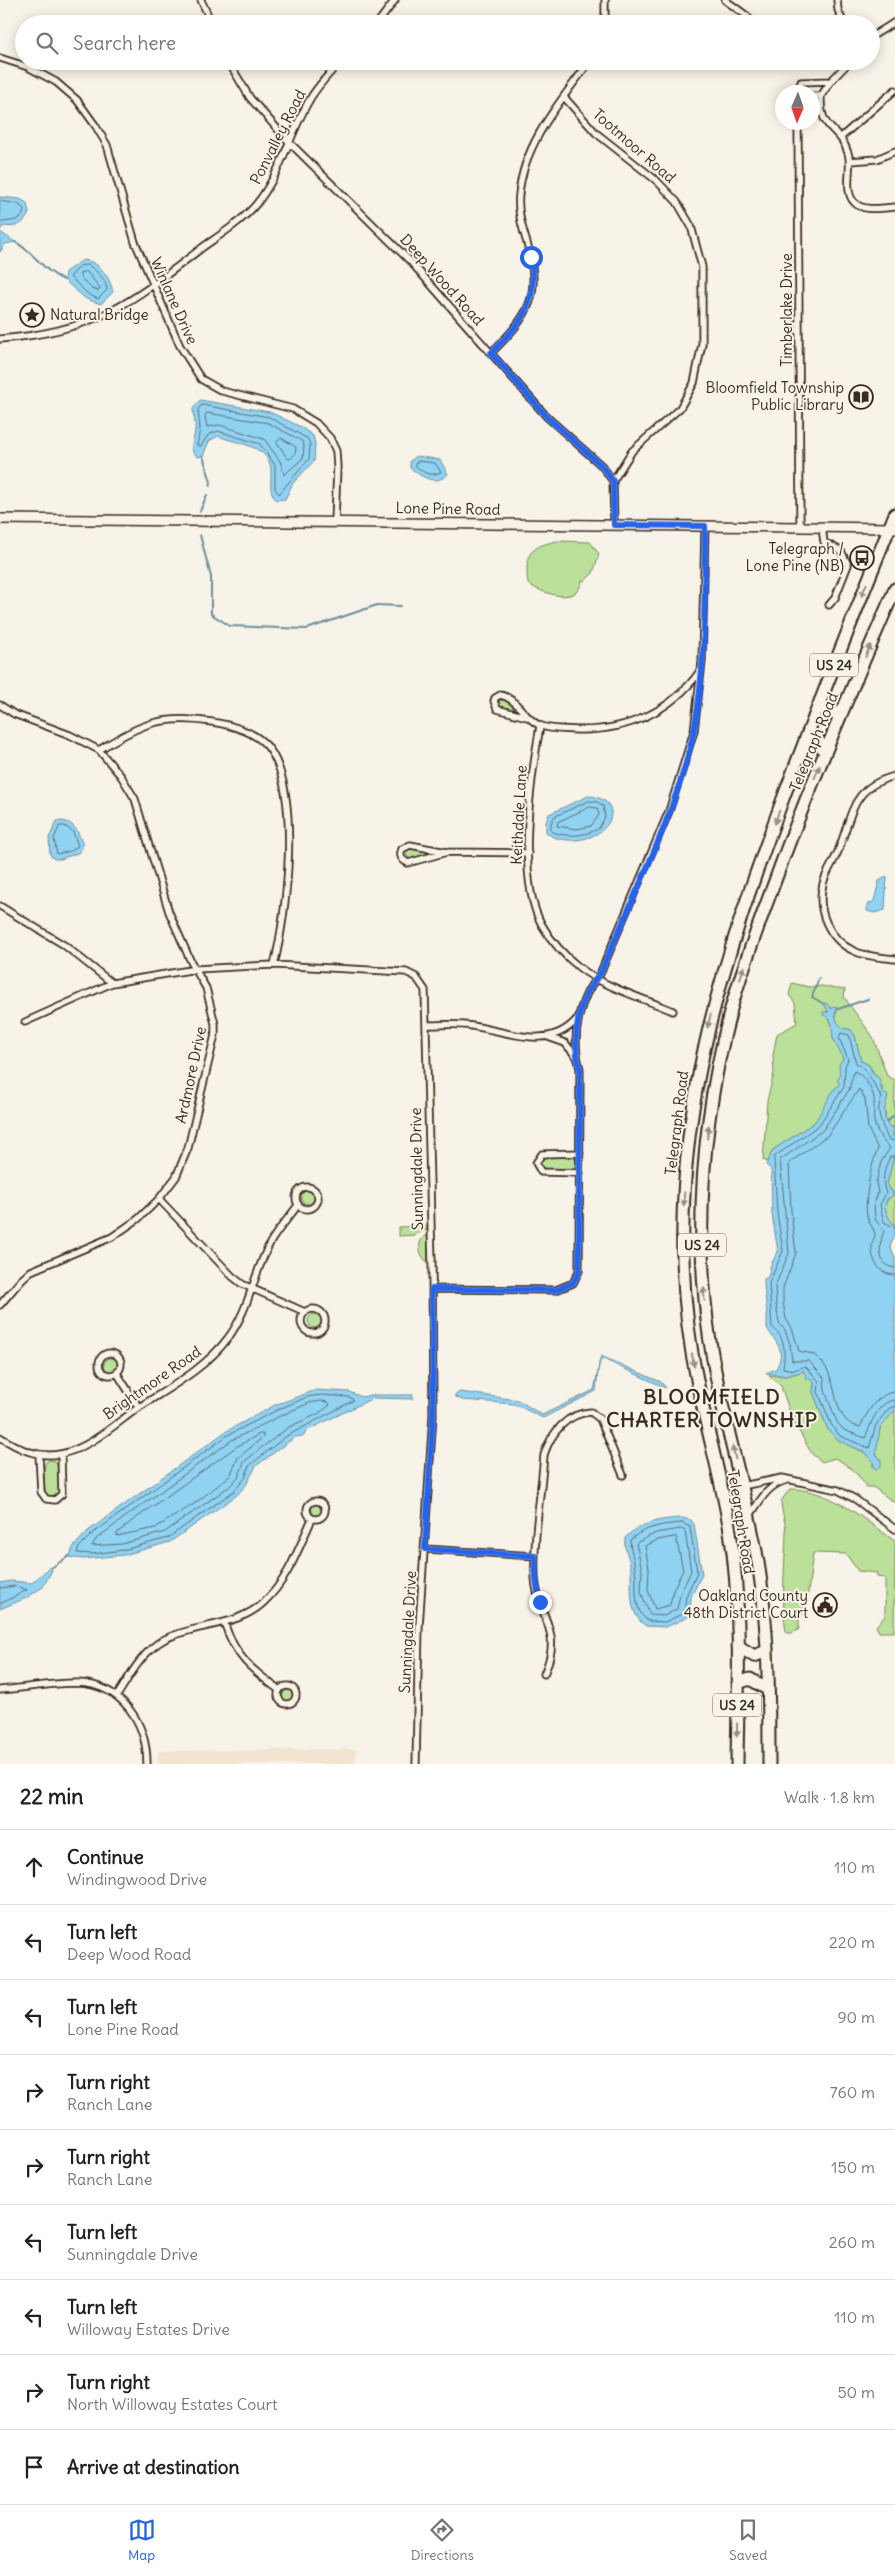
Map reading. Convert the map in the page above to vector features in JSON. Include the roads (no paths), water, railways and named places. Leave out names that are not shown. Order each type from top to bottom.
[{"type":"highway","name":"Telegraph Road","points":[[737,1764],[737,1590],[730,1533],[697,1382],[686,1313],[683,1242],[685,1166],[695,1085],[715,998],[752,886],[820,701],[892,528],[895,514]]},
{"type":"highway","name":"Telegraph Road","points":[[769,1764],[767,1651],[763,1599],[749,1518],[715,1371],[706,1311],[702,1212],[708,1128],[718,1067],[737,989],[762,916],[825,752],[895,588]]},
{"type":"highway","points":[[820,701],[828,714],[842,712]]},
{"type":"highway","points":[[806,738],[816,738],[825,752]]},
{"type":"highway","points":[[738,1646],[754,1656],[767,1651]]},
{"type":"highway","points":[[738,1683],[750,1679],[767,1690]]},
{"type":"street","points":[[201,0],[208,15]]},
{"type":"street","points":[[384,15],[396,0]]},
{"type":"street","points":[[605,0],[605,15]]},
{"type":"street","points":[[725,0],[746,15]]},
{"type":"street","points":[[837,0],[840,15]]},
{"type":"street","points":[[880,31],[895,22]]},
{"type":"street","name":"Winlane Drive","points":[[0,58],[15,63]]},
{"type":"street","name":"Winlane Drive","points":[[32,70],[56,82],[77,100],[107,145],[135,242],[180,346],[201,379],[222,391],[294,408],[312,420],[330,438],[336,451],[337,467],[335,522]]},
{"type":"street","name":"Deep Wood Road","points":[[233,70],[250,98],[290,143],[410,261],[541,411],[602,466],[613,481]]},
{"type":"street","name":"Ponvalley Road","points":[[0,339],[52,333],[81,325],[112,312],[154,285],[255,205],[280,166],[315,92],[333,70]]},
{"type":"street","points":[[491,353],[523,319],[531,300],[533,269],[519,210],[520,183],[537,137],[555,107],[584,70]]},
{"type":"street","points":[[841,70],[821,96],[823,119],[840,138],[847,150],[850,161],[849,193],[854,202],[863,207],[895,207]]},
{"type":"street","points":[[800,85],[805,80],[831,81]]},
{"type":"street","points":[[840,138],[895,90]]},
{"type":"street","name":"Tootmoor Road","points":[[564,97],[596,133],[657,181],[677,202],[691,226],[702,268],[702,344],[694,383],[680,408],[632,451],[613,481]]},
{"type":"street","name":"Timberlake Drive","points":[[798,130],[800,528]]},
{"type":"street","points":[[850,161],[877,159],[895,151]]},
{"type":"street","points":[[613,481],[614,525]]},
{"type":"street","name":"Lone Pine Road","points":[[0,519],[892,528]]},
{"type":"street","points":[[426,1025],[469,1025],[512,1036],[546,1036],[567,1029],[578,1018],[647,864],[680,779],[694,731],[701,670],[705,526]]},
{"type":"street","points":[[822,528],[824,542],[842,552],[848,565],[835,598],[829,605]]},
{"type":"street","points":[[527,717],[497,708],[494,701],[495,698],[500,695],[510,698],[527,717],[540,726],[594,730],[620,726],[646,718],[677,698],[701,670]]},
{"type":"street","points":[[0,705],[14,714],[70,735],[99,750],[143,725],[171,719],[205,721],[235,727],[266,745],[277,763],[283,782],[288,849],[282,934],[274,964]]},
{"type":"street","name":"Keithdale Lane","points":[[540,726],[535,757],[528,853],[532,894],[542,926],[566,956],[596,978],[673,1011]]},
{"type":"street","name":"Ardmore Drive","points":[[0,1305],[31,1271],[112,1237],[130,1226],[159,1199],[176,1177],[188,1148],[214,1041],[216,1024],[206,988],[169,912],[135,799],[122,776],[99,750]]},
{"type":"street","points":[[895,776],[871,787],[855,803],[848,817],[840,846],[826,875],[821,897],[822,911],[828,926],[841,942],[863,954],[895,959]]},
{"type":"street","points":[[447,852],[412,863],[404,861],[400,854],[402,849],[410,845],[447,852],[528,853]]},
{"type":"street","points":[[0,906],[64,945],[112,983]]},
{"type":"street","name":"Sunningdale Drive","points":[[24,1022],[112,983],[196,969],[274,964],[406,972],[416,977],[425,990],[433,1415],[419,1627],[416,1764]]},
{"type":"street","points":[[432,1289],[556,1290],[573,1283],[579,1271],[580,1069],[576,1056],[578,1018]]},
{"type":"street","points":[[546,1036],[565,1043],[576,1056]]},
{"type":"street","points":[[580,1153],[542,1154],[536,1163],[541,1172],[580,1173]]},
{"type":"street","points":[[159,1199],[232,1276],[252,1289],[305,1312],[312,1309],[322,1313],[325,1320],[321,1330],[313,1333],[303,1327],[302,1319],[305,1312]]},
{"type":"street","name":"Brightmore Road","points":[[0,1437],[19,1449],[39,1455],[61,1454],[97,1436],[214,1355],[243,1314],[269,1243],[298,1205]]},
{"type":"street","points":[[117,1373],[139,1408]]},
{"type":"street","points":[[544,1674],[552,1657],[553,1644],[540,1602],[536,1580],[535,1556],[544,1455],[552,1437],[566,1421],[582,1413],[597,1415],[623,1475]]},
{"type":"street","points":[[39,1455],[41,1492],[46,1499],[55,1500],[62,1494],[61,1454]]},
{"type":"street","points":[[741,1487],[773,1478],[789,1479],[846,1494],[895,1529]]},
{"type":"street","points":[[749,1518],[773,1485],[789,1479]]},
{"type":"street","points":[[117,1696],[134,1669],[156,1644],[243,1616],[265,1602],[282,1581],[312,1519]]},
{"type":"street","points":[[425,1549],[535,1556]]},
{"type":"street","points":[[224,1622],[228,1636],[244,1661],[279,1690]]},
{"type":"street","points":[[0,1690],[79,1683],[104,1688],[127,1705],[141,1725],[146,1744],[147,1764]]},
{"type":"water","points":[[0,197],[20,199],[27,203],[29,213],[22,223],[12,227],[4,226],[0,230]]},
{"type":"water","points":[[0,232],[15,242],[5,244],[0,252]]},
{"type":"water","points":[[83,260],[94,263],[99,267],[109,281],[113,292],[101,304],[86,299],[64,280],[65,272]]},
{"type":"water","points":[[200,400],[270,412],[301,427],[313,436],[315,443],[314,461],[293,483],[285,499],[276,500],[272,494],[270,464],[260,451],[252,447],[218,436],[209,441],[203,456],[198,457],[195,454],[192,448],[195,427],[193,409]]},
{"type":"water","points":[[417,456],[440,460],[448,474],[438,480],[433,480],[419,474],[410,468],[410,461]]},
{"type":"water","points":[[588,796],[600,799],[608,804],[611,812],[610,820],[604,828],[595,835],[583,839],[561,839],[553,837],[546,832],[546,822],[549,814]]},
{"type":"water","points":[[57,821],[68,822],[74,827],[83,845],[80,852],[61,859],[54,859],[50,855],[49,838]]},
{"type":"water","points":[[887,876],[885,910],[875,913],[867,911],[867,905],[874,901],[879,881]]},
{"type":"water","points":[[826,1003],[832,1009],[835,1006],[837,1008],[835,1014],[837,1022],[843,1028],[851,1030],[855,1036],[861,1061],[869,1065],[873,1074],[879,1078],[882,1091],[888,1096],[885,1107],[885,1119],[889,1127],[894,1128],[891,1133],[892,1136],[895,1135],[895,1152],[887,1184],[894,1195],[887,1199],[886,1211],[895,1226],[895,1236],[890,1246],[895,1258],[895,1410],[880,1428],[876,1454],[881,1460],[881,1465],[878,1469],[875,1469],[873,1462],[864,1452],[838,1440],[828,1430],[813,1392],[814,1383],[812,1379],[806,1378],[804,1371],[786,1376],[766,1373],[776,1369],[780,1351],[779,1346],[767,1328],[764,1279],[768,1277],[771,1264],[778,1252],[772,1214],[771,1169],[766,1165],[773,1150],[815,1122],[834,1089],[840,1084],[837,1080],[840,1075],[839,1064],[843,1059],[833,1038],[831,1021],[827,1016],[823,1015],[823,1012],[829,1012],[824,1004]]},
{"type":"water","points":[[601,1356],[661,1382],[666,1388],[603,1359],[600,1361]]},
{"type":"water","points":[[598,1369],[596,1391],[543,1418],[514,1404],[462,1400],[454,1396],[460,1392],[518,1400],[542,1415],[594,1390]]},
{"type":"water","points":[[316,1390],[349,1392],[362,1397],[371,1395],[413,1395],[413,1399],[373,1398],[306,1431],[304,1436],[295,1437],[256,1466],[246,1485],[237,1495],[170,1542],[124,1555],[83,1559],[69,1557],[74,1546],[88,1531],[225,1432],[275,1405]]},
{"type":"water","points":[[682,1518],[691,1520],[694,1524],[702,1574],[691,1597],[690,1616],[666,1627],[646,1626],[640,1621],[633,1607],[631,1569],[625,1546],[625,1538],[644,1525],[667,1519]]},
{"type":"water","points":[[50,1567],[52,1570],[43,1587],[26,1598],[0,1609],[0,1583],[11,1581],[32,1583]]},
{"type":"waterway","points":[[15,242],[27,250],[50,272],[64,280]]},
{"type":"waterway","points":[[203,456],[211,482],[210,486]]},
{"type":"waterway","points":[[200,511],[207,495]]},
{"type":"waterway","points":[[200,535],[211,577],[211,614],[230,626],[307,629],[377,605],[401,606]]},
{"type":"waterway","points":[[819,978],[812,997],[824,1004]]},
{"type":"waterway","points":[[838,1009],[868,999]]},
{"type":"waterway","points":[[886,1122],[895,1115]]},
{"type":"waterway","points":[[51,1568],[69,1556]]},
{"type":"place","name":"Natural Bridge","points":[[32,315]]},
{"type":"place","name":"Bloomfield Township Public Library","points":[[861,397]]},
{"type":"place","name":"Telegraph / Lone Pine (NB)","points":[[862,558]]},
{"type":"place","name":"Oakland County 48th District Court","points":[[825,1605]]},
{"type":"district","name":"BLOOMFIELD CHARTER TOWNSHIP","points":[[712,1408]]}]
